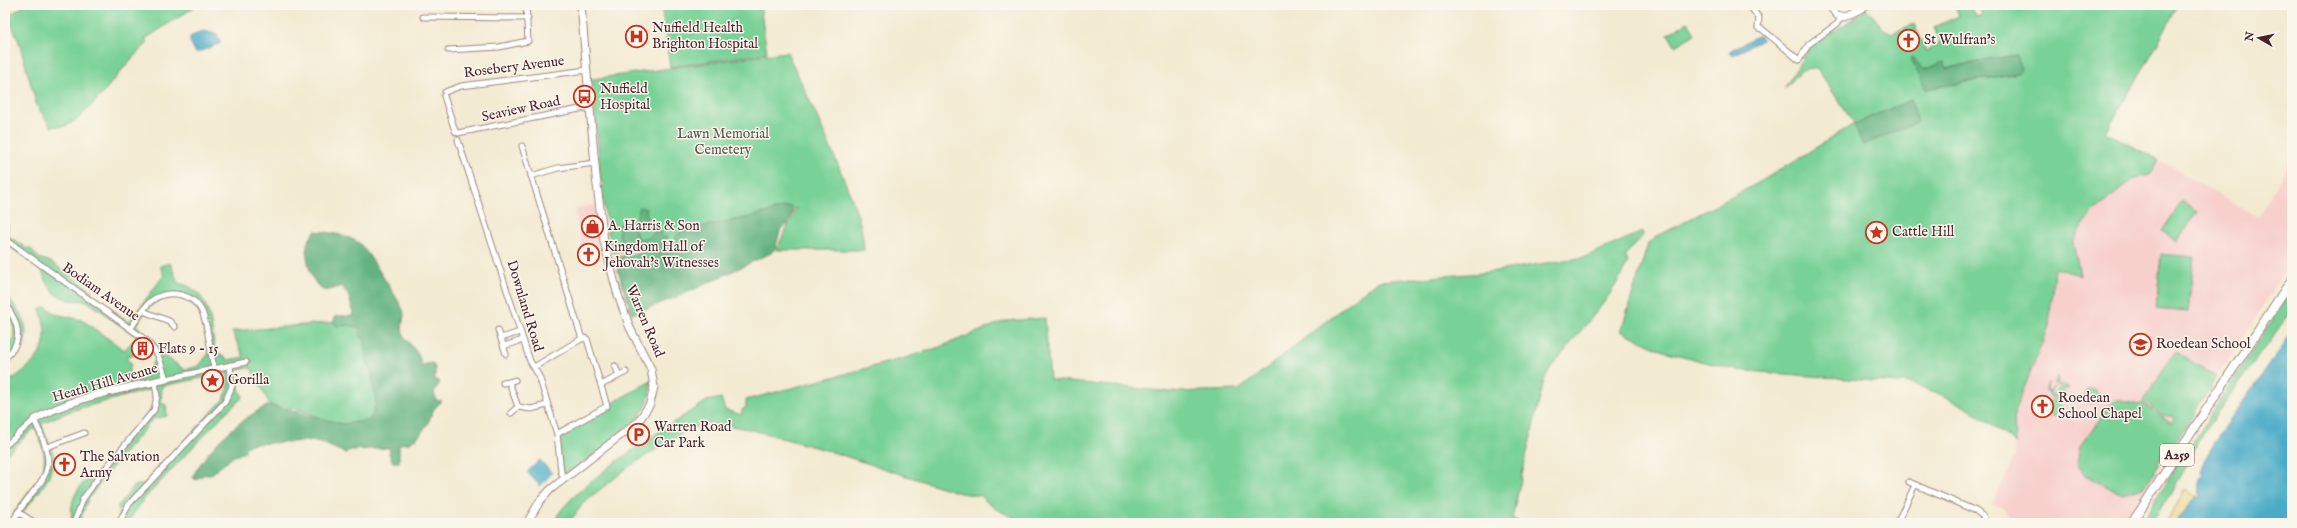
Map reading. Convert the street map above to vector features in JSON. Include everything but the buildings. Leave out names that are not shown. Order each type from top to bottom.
[{"type":"main road","name":"A259","points":[[2132,523],[2292,279]]},
{"type":"street","points":[[448,50],[499,47],[528,41],[528,18],[526,5]]},
{"type":"street","name":"Warren Road","points":[[527,523],[540,501],[564,478],[638,422],[650,404],[654,387],[651,369],[627,320],[611,271],[603,232],[595,163],[581,5]]},
{"type":"street","points":[[1749,5],[1759,18],[1758,28],[1762,29],[1799,60],[1809,44],[1837,24],[1842,17]]},
{"type":"street","points":[[1829,5],[1837,15],[1842,17],[1852,15],[1869,5]]},
{"type":"street","points":[[423,17],[528,18]]},
{"type":"street","name":"Rosebery Avenue","points":[[456,133],[444,94],[460,86],[587,70]]},
{"type":"street","name":"Seaview Road","points":[[456,133],[590,107]]},
{"type":"street","name":"Downland Road","points":[[458,140],[520,332],[548,405],[557,434],[561,472],[564,478]]},
{"type":"street","points":[[522,146],[582,339]]},
{"type":"street","points":[[531,176],[558,168],[595,163]]},
{"type":"street","points":[[5,225],[5,231]]},
{"type":"street","name":"Bodiam Avenue","points":[[5,239],[146,340],[155,349],[166,379]]},
{"type":"street","points":[[131,328],[152,300],[169,294],[180,294],[194,301],[204,317],[214,368]]},
{"type":"street","points":[[5,304],[15,318],[18,332],[15,346],[5,358]]},
{"type":"street","points":[[143,311],[169,321],[175,327]]},
{"type":"street","points":[[498,330],[506,354]]},
{"type":"street","points":[[501,338],[520,332]]},
{"type":"street","points":[[534,367],[582,339],[588,339],[608,405],[557,434]]},
{"type":"street","points":[[504,346],[523,340]]},
{"type":"street","name":"Heath Hill Avenue","points":[[5,446],[34,420],[75,402],[166,379],[246,362]]},
{"type":"street","points":[[119,523],[129,504],[227,399],[232,386],[230,365]]},
{"type":"street","points":[[617,367],[619,375]]},
{"type":"street","points":[[602,385],[626,372]]},
{"type":"street","points":[[503,383],[515,380]]},
{"type":"street","points":[[74,523],[83,499],[100,475],[154,410],[157,396],[155,382]]},
{"type":"street","points":[[509,382],[518,407]]},
{"type":"street","points":[[518,407],[531,409],[548,405]]},
{"type":"street","points":[[511,414],[518,407]]},
{"type":"street","points":[[12,523],[18,512],[37,489],[45,475],[48,460],[47,447],[34,420]]},
{"type":"street","points":[[47,447],[84,433]]},
{"type":"street","points":[[1909,482],[1976,511],[1983,516],[1984,521]]},
{"type":"street","points":[[1897,523],[1915,485]]},
{"type":"street","points":[[18,512],[35,523]]},
{"type":"shaded area","name":"Roedean School","points":[[2292,158],[2292,260],[2124,523],[2022,523],[2008,516],[2004,508],[1992,504],[2015,455],[2014,413],[2049,326],[2054,267],[2080,275],[2073,243],[2092,213],[2133,179],[2150,175],[2159,160],[2258,217]]},
{"type":"shaded area","points":[[595,205],[602,244],[582,248],[575,208]]},
{"type":"green space","points":[[25,5],[192,5],[193,8],[145,39],[147,44],[76,120],[65,126],[51,127],[37,106],[19,42],[8,16]]},
{"type":"green space","points":[[661,5],[760,5],[767,53],[670,67]]},
{"type":"green space","points":[[1955,5],[1971,5],[1976,17],[1982,15],[1980,9],[1991,5],[2178,5],[2161,38],[2106,132],[2159,160],[2150,175],[2133,179],[2092,213],[2078,233],[2073,243],[2080,275],[2054,268],[2049,326],[2014,413],[2015,444],[1980,416],[1953,400],[1925,388],[1911,384],[1735,370],[1664,351],[1621,331],[1648,244],[1656,237],[1760,182],[1854,124],[1817,68],[1802,71],[1784,89],[1809,48],[1867,9],[1884,29],[1892,33],[1914,24],[1926,51],[1940,43],[1934,27],[1959,16]],"holes":[[[2016,55],[2021,70],[2018,73],[1926,89],[1922,80],[1944,70],[1980,61]]]},
{"type":"green space","points":[[1688,22],[1695,34],[1675,46],[1668,34]]},
{"type":"green space","name":"Lawn Memorial Cemetery","points":[[787,52],[807,94],[851,196],[861,228],[864,250],[776,250],[797,208],[779,212],[691,240],[655,249],[654,244],[612,253],[601,187],[603,187],[603,182],[601,182],[592,79]]},
{"type":"green space","points":[[2017,55],[2021,70],[2018,73],[1926,89],[1910,58],[1913,57],[1923,70],[1944,62],[1947,69],[1977,61]]},
{"type":"green space","points":[[1911,100],[1918,122],[1863,145],[1854,124]]},
{"type":"green space","points":[[2182,201],[2197,211],[2177,241],[2162,231]]},
{"type":"green space","points":[[640,207],[646,209],[648,222],[643,225],[636,219]]},
{"type":"green space","points":[[785,207],[791,207],[794,210],[787,225],[781,228],[775,249],[771,253],[680,296],[632,314],[614,258],[644,251],[637,243],[628,245],[622,242],[619,234],[619,225],[632,222],[638,239],[648,237],[658,230],[662,237],[667,237],[668,246],[673,245],[676,236],[685,230],[750,217]]},
{"type":"green space","points":[[5,218],[8,226],[7,235],[27,249],[29,247],[39,258],[51,262],[91,290],[92,295],[129,322],[164,275],[160,266],[170,263],[178,283],[197,292],[203,300],[210,320],[215,351],[228,360],[244,357],[232,332],[235,331],[361,320],[384,426],[319,429],[317,416],[292,408],[279,409],[270,405],[251,368],[236,370],[237,383],[243,397],[224,414],[144,499],[127,523],[116,523],[119,515],[118,506],[134,486],[144,484],[223,400],[228,389],[228,373],[162,386],[161,403],[166,405],[167,416],[153,419],[113,466],[88,499],[79,523],[72,523],[71,516],[75,494],[83,483],[96,475],[148,414],[155,399],[154,392],[152,389],[73,410],[42,423],[42,427],[51,446],[53,455],[49,475],[40,491],[27,506],[17,523],[8,523],[38,481],[43,471],[44,460],[42,447],[36,430],[33,429],[5,456],[5,384],[26,369],[40,353],[44,344],[45,334],[40,309],[46,307],[56,314],[82,320],[124,350],[137,337],[87,301],[69,300],[55,294],[46,282],[41,268],[5,243]],"holes":[[[171,297],[178,297],[187,301],[199,312],[204,326],[209,353],[199,366],[185,370],[163,355],[155,342],[137,326],[144,314],[153,304]],[[137,344],[145,348],[149,346],[156,357],[144,379],[131,383],[129,373],[131,363],[127,359],[127,355],[147,355],[135,346]]]},
{"type":"green space","points":[[315,231],[332,233],[354,240],[362,246],[368,254],[403,310],[404,316],[402,331],[405,338],[419,356],[421,365],[432,363],[435,368],[435,380],[439,381],[439,384],[434,392],[436,401],[442,401],[434,409],[427,425],[418,437],[409,443],[399,444],[399,462],[393,462],[389,454],[390,448],[350,450],[345,453],[320,442],[307,441],[251,444],[245,448],[245,452],[234,456],[210,475],[205,474],[195,480],[193,476],[199,465],[225,435],[247,418],[269,405],[343,424],[370,420],[376,404],[371,370],[365,357],[365,340],[360,336],[360,328],[349,325],[337,326],[333,322],[336,316],[354,316],[349,297],[342,286],[330,290],[324,290],[319,287],[312,277],[308,263],[307,250],[309,239]]},
{"type":"green space","points":[[1642,232],[1644,234],[1625,256],[1628,262],[1616,285],[1552,366],[1544,380],[1512,518],[1522,523],[1025,523],[996,509],[982,498],[982,496],[960,493],[829,451],[749,429],[710,423],[687,430],[630,466],[584,502],[569,523],[554,523],[562,509],[598,475],[647,440],[707,401],[721,398],[725,410],[742,415],[742,410],[746,407],[746,400],[905,358],[937,348],[1005,321],[1045,318],[1050,380],[1171,392],[1239,390],[1368,288],[1379,281],[1483,273],[1585,257]]},
{"type":"green space","points":[[2161,254],[2194,257],[2188,312],[2156,309]]},
{"type":"green space","points":[[2292,290],[2292,310],[2203,432],[2171,493],[2151,523],[2140,523],[2146,516],[2157,496]]},
{"type":"green space","points":[[5,294],[20,313],[26,332],[23,348],[5,361],[6,353],[12,341],[14,329],[5,308]]},
{"type":"green space","points":[[2176,352],[2217,377],[2179,437],[2162,455],[2159,465],[2144,487],[2122,493],[2114,491],[2085,475],[2077,463],[2080,446],[2112,402],[2116,400],[2140,405],[2142,403],[2172,423],[2174,417],[2163,415],[2143,401],[2150,390],[2152,390],[2152,387]]},
{"type":"green space","points":[[2057,377],[2058,386],[2061,387],[2063,384],[2069,388],[2063,391],[2065,393],[2062,393],[2057,399],[2059,402],[2051,396],[2049,397],[2050,395],[2044,390],[2049,383],[2046,390],[2049,392],[2054,387],[2050,393],[2053,395],[2061,388],[2053,384]]},
{"type":"green space","points":[[651,381],[647,402],[640,415],[607,445],[571,471],[563,475],[558,434]]},
{"type":"green space","points":[[2088,389],[2094,389],[2098,393],[2098,399],[2094,403],[2088,403],[2084,399],[2084,393]]},
{"type":"green space","points":[[2052,399],[2061,407],[2054,417],[2044,408]]},
{"type":"sand","points":[[2184,491],[2188,491],[2199,498],[2176,523],[2165,523]]},
{"type":"water","points":[[203,31],[217,34],[221,43],[196,53],[190,42],[190,37]]},
{"type":"water","points":[[1759,35],[1762,37],[1762,40],[1733,55],[1730,54],[1731,50]]},
{"type":"water","points":[[2292,332],[2292,523],[2173,523],[2197,496],[2202,498],[2199,492],[2199,486],[2203,473],[2200,471],[2204,461],[2216,440]]},
{"type":"water","points":[[540,460],[552,473],[540,486],[527,472]]},
{"type":"place","name":"Nuffield Health Brighton Hospital","points":[[636,36]]},
{"type":"place","name":"St Wulfran's","points":[[1909,40]]},
{"type":"place","name":"Nuffield Hospital","points":[[585,97]]},
{"type":"place","name":"A. Harris & Son","points":[[593,226]]},
{"type":"place","name":"Cattle Hill","points":[[1877,232]]},
{"type":"place","name":"Kingdom Hall of Jehovah's Witnesses","points":[[589,255]]},
{"type":"place","name":"Roedean School","points":[[2140,344]]},
{"type":"place","name":"Flats 9 - 15","points":[[142,349]]},
{"type":"place","name":"Gorilla","points":[[212,380]]},
{"type":"place","name":"Roedean School Chapel","points":[[2042,406]]},
{"type":"place","name":"Warren Road Car Park","points":[[639,435]]},
{"type":"place","name":"The Salvation Army","points":[[64,465]]}]
